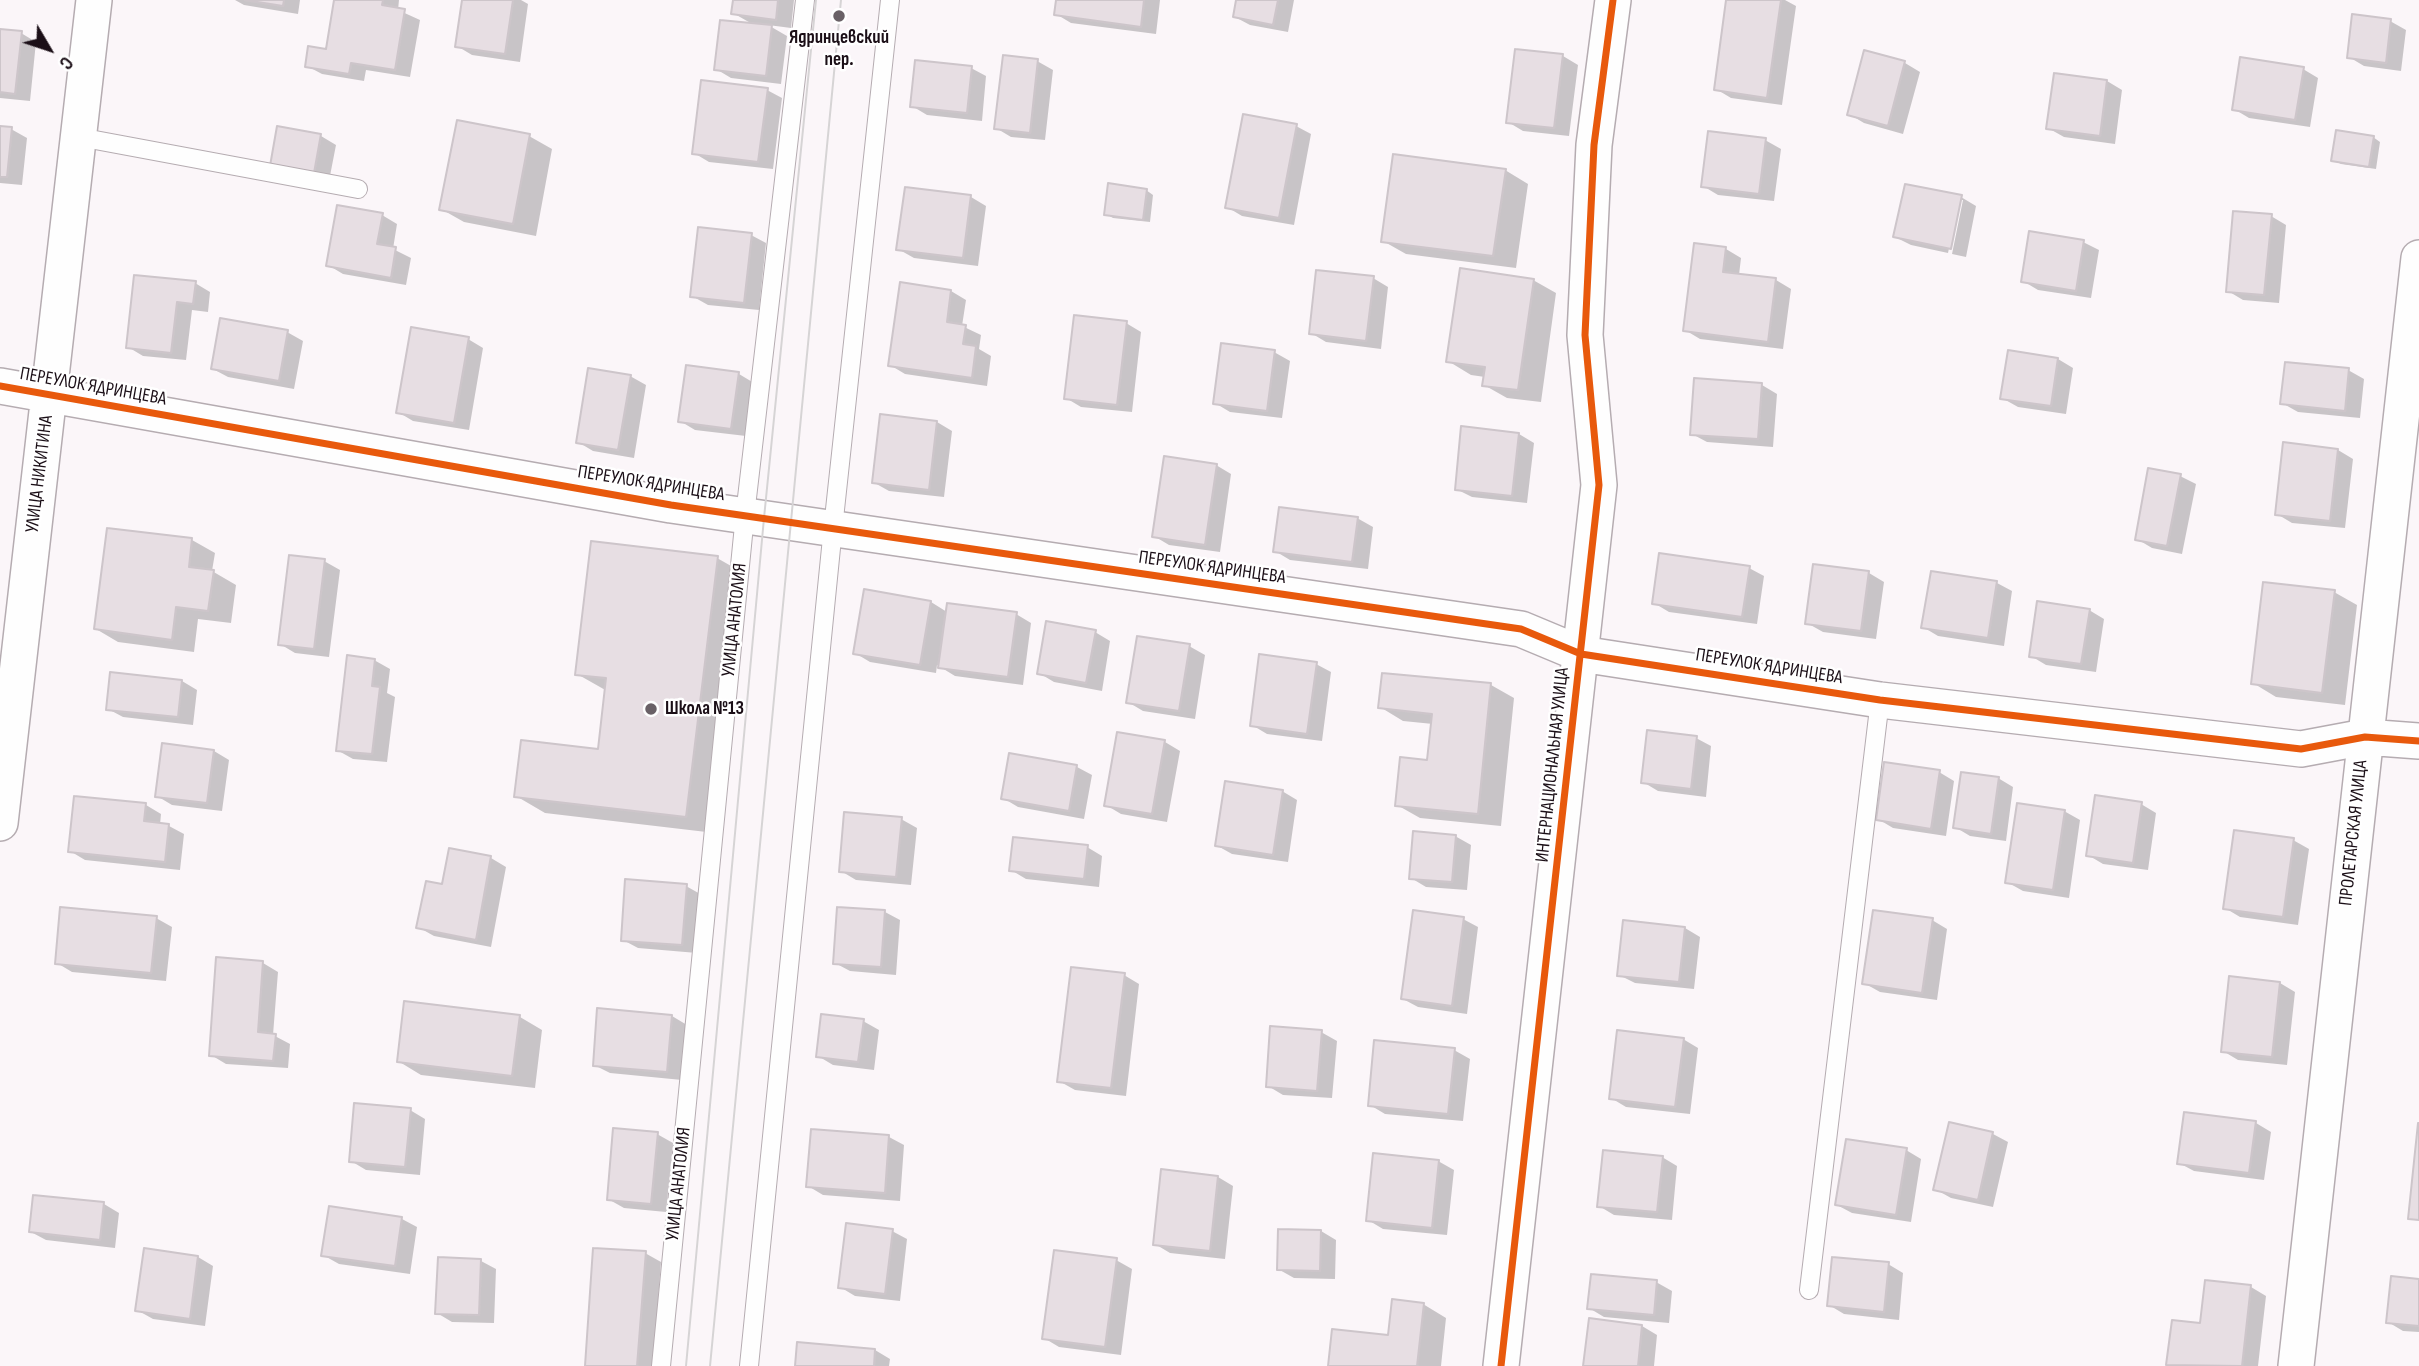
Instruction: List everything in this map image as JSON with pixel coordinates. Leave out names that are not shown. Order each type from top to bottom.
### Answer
[{"type":"street","name":"УЛИЦА НИКИТИНА","points":[[0,823],[94,0]]},
{"type":"street","name":"ИНТЕРНАЦИОНАЛЬНАЯ УЛИЦА","points":[[1501,1366],[1600,485],[1586,321],[1594,145],[1613,0]]},
{"type":"street","name":"ПРОЛЕТАРСКАЯ УЛИЦА","points":[[2297,1366],[2419,258]]},
{"type":"street","name":"ПЕРЕУЛОК ЯДРИНЦЕВА","points":[[0,386],[671,505],[1521,629],[1581,654],[1880,700],[2301,749],[2365,737],[2419,741]]},
{"type":"lane","name":"УЛИЦА АНАТОЛИЯ","points":[[661,1366],[745,515],[805,0]]},
{"type":"lane","points":[[749,1366],[833,528],[890,0]]},
{"type":"lane","points":[[79,137],[358,189]]},
{"type":"lane","points":[[1809,1290],[1880,700]]},
{"type":"building","points":[[245,0],[284,0],[283,6]]},
{"type":"building","points":[[334,0],[383,0],[382,5],[405,9],[395,70],[351,63],[349,74],[305,67],[308,46],[326,49]]},
{"type":"building","points":[[462,0],[513,0],[505,54],[455,47]]},
{"type":"building","points":[[733,0],[778,0],[776,20],[731,14]]},
{"type":"building","points":[[1056,0],[1144,0],[1141,27],[1054,15]]},
{"type":"building","points":[[1236,0],[1278,0],[1273,25],[1233,17]]},
{"type":"building","points":[[1726,0],[1781,0],[1767,98],[1714,90]]},
{"type":"building","points":[[2352,14],[2391,19],[2386,63],[2347,58]]},
{"type":"building","points":[[720,20],[772,25],[766,76],[714,70]]},
{"type":"building","points":[[0,29],[22,31],[15,94],[0,92]]},
{"type":"building","points":[[1515,49],[1563,54],[1554,128],[1506,123]]},
{"type":"building","points":[[1864,50],[1905,61],[1888,126],[1847,115]]},
{"type":"building","points":[[1003,55],[1038,59],[1030,133],[994,129]]},
{"type":"building","points":[[2240,57],[2304,67],[2295,120],[2232,110]]},
{"type":"building","points":[[915,60],[972,66],[967,113],[910,107]]},
{"type":"building","points":[[2054,73],[2107,80],[2100,136],[2046,129]]},
{"type":"building","points":[[701,80],[768,88],[758,162],[692,154]]},
{"type":"building","points":[[1243,114],[1297,124],[1279,218],[1225,208]]},
{"type":"building","points":[[457,120],[530,134],[513,224],[439,210]]},
{"type":"building","points":[[0,126],[12,127],[7,177],[0,177]]},
{"type":"building","points":[[277,126],[321,134],[314,173],[270,166]]},
{"type":"building","points":[[2336,130],[2374,136],[2369,167],[2331,161]]},
{"type":"building","points":[[1708,131],[1766,138],[1759,194],[1701,187]]},
{"type":"building","points":[[1393,154],[1506,169],[1493,256],[1381,242]]},
{"type":"building","points":[[1108,183],[1147,189],[1143,220],[1104,215]]},
{"type":"building","points":[[1905,184],[1962,195],[1951,249],[1893,237]]},
{"type":"building","points":[[905,187],[971,195],[963,258],[896,250]]},
{"type":"building","points":[[337,205],[383,213],[377,244],[396,247],[391,278],[326,266]]},
{"type":"building","points":[[2233,211],[2272,214],[2264,295],[2226,292]]},
{"type":"building","points":[[698,227],[752,233],[744,303],[690,297]]},
{"type":"building","points":[[2029,231],[2084,240],[2076,291],[2021,282]]},
{"type":"building","points":[[1694,243],[1726,247],[1723,272],[1776,278],[1768,342],[1683,331]]},
{"type":"building","points":[[1460,268],[1534,279],[1518,390],[1482,386],[1485,367],[1446,362]]},
{"type":"building","points":[[1316,270],[1374,276],[1366,341],[1309,334]]},
{"type":"building","points":[[134,275],[196,281],[193,304],[177,302],[171,353],[126,348]]},
{"type":"building","points":[[900,282],[951,290],[947,322],[966,325],[963,344],[976,346],[972,378],[888,366]]},
{"type":"building","points":[[1074,315],[1127,321],[1117,405],[1064,399]]},
{"type":"building","points":[[220,318],[288,330],[279,381],[211,369]]},
{"type":"building","points":[[411,327],[469,337],[454,423],[396,413]]},
{"type":"building","points":[[1221,343],[1275,350],[1267,411],[1213,404]]},
{"type":"building","points":[[2008,350],[2058,358],[2051,406],[2000,399]]},
{"type":"building","points":[[2285,362],[2349,368],[2345,411],[2280,404]]},
{"type":"building","points":[[686,365],[739,372],[731,429],[678,422]]},
{"type":"building","points":[[588,368],[631,375],[618,450],[576,443]]},
{"type":"building","points":[[1694,378],[1762,383],[1758,439],[1690,435]]},
{"type":"building","points":[[880,414],[937,421],[929,490],[872,483]]},
{"type":"building","points":[[1461,426],[1519,433],[1512,496],[1455,490]]},
{"type":"building","points":[[2283,442],[2338,449],[2330,521],[2275,515]]},
{"type":"building","points":[[1164,456],[1217,464],[1205,545],[1152,537]]},
{"type":"building","points":[[2148,468],[2181,474],[2167,546],[2135,540]]},
{"type":"building","points":[[1279,507],[1358,517],[1352,562],[1273,552]]},
{"type":"building","points":[[107,528],[192,538],[189,567],[214,570],[208,611],[176,607],[172,640],[94,629]]},
{"type":"building","name":"Школа №13","points":[[591,541],[718,556],[686,817],[514,797],[521,740],[598,749],[606,678],[575,675]]},
{"type":"building","points":[[1659,553],[1750,566],[1742,617],[1652,604]]},
{"type":"building","points":[[289,555],[325,559],[314,649],[278,645]]},
{"type":"building","points":[[1813,564],[1869,571],[1861,631],[1805,624]]},
{"type":"building","points":[[1931,571],[1997,581],[1988,638],[1921,628]]},
{"type":"building","points":[[2263,582],[2335,590],[2322,693],[2251,684]]},
{"type":"building","points":[[864,589],[931,601],[920,665],[853,654]]},
{"type":"building","points":[[2037,601],[2090,609],[2081,664],[2029,657]]},
{"type":"building","points":[[947,603],[1017,612],[1008,677],[938,668]]},
{"type":"building","points":[[1046,621],[1096,630],[1086,683],[1037,674]]},
{"type":"building","points":[[1137,636],[1190,644],[1179,711],[1126,703]]},
{"type":"building","points":[[1259,654],[1317,662],[1307,734],[1250,726]]},
{"type":"building","points":[[347,655],[375,659],[372,686],[380,687],[372,754],[336,751]]},
{"type":"building","points":[[110,672],[182,680],[178,717],[106,710]]},
{"type":"building","points":[[1382,673],[1491,683],[1478,814],[1395,806],[1400,757],[1427,760],[1432,714],[1378,708]]},
{"type":"building","points":[[1647,730],[1697,736],[1691,789],[1641,783]]},
{"type":"building","points":[[1117,732],[1165,740],[1152,814],[1104,806]]},
{"type":"building","points":[[162,743],[214,750],[207,803],[155,797]]},
{"type":"building","points":[[1009,753],[1077,765],[1069,811],[1001,799]]},
{"type":"building","points":[[1884,762],[1940,770],[1931,829],[1876,820]]},
{"type":"building","points":[[1961,772],[1999,777],[1991,834],[1953,828]]},
{"type":"building","points":[[1225,781],[1283,790],[1273,855],[1215,846]]},
{"type":"building","points":[[2095,795],[2142,802],[2133,863],[2086,856]]},
{"type":"building","points":[[74,796],[146,803],[144,821],[169,824],[165,862],[68,852]]},
{"type":"building","points":[[2017,803],[2065,810],[2053,890],[2005,883]]},
{"type":"building","points":[[844,812],[902,817],[896,877],[839,872]]},
{"type":"building","points":[[2234,830],[2294,838],[2283,917],[2223,909]]},
{"type":"building","points":[[1413,831],[1456,835],[1452,882],[1409,879]]},
{"type":"building","points":[[1013,837],[1088,845],[1084,879],[1009,871]]},
{"type":"building","points":[[449,848],[491,856],[476,940],[416,928],[426,881],[442,884]]},
{"type":"building","points":[[625,879],[687,884],[682,945],[621,941]]},
{"type":"building","points":[[60,907],[157,916],[151,973],[55,964]]},
{"type":"building","points":[[837,907],[885,910],[881,967],[833,964]]},
{"type":"building","points":[[1413,910],[1464,917],[1452,1006],[1401,999]]},
{"type":"building","points":[[1873,910],[1933,918],[1922,993],[1862,984]]},
{"type":"building","points":[[1623,920],[1685,927],[1679,982],[1617,976]]},
{"type":"building","points":[[216,957],[263,961],[258,1032],[276,1034],[273,1061],[209,1056]]},
{"type":"building","points":[[1071,967],[1125,973],[1111,1088],[1057,1082]]},
{"type":"building","points":[[2229,976],[2280,982],[2272,1057],[2221,1052]]},
{"type":"building","points":[[404,1001],[520,1015],[512,1076],[397,1062]]},
{"type":"building","points":[[597,1008],[672,1015],[667,1072],[593,1066]]},
{"type":"building","points":[[821,1014],[864,1019],[858,1062],[816,1057]]},
{"type":"building","points":[[1270,1026],[1322,1030],[1317,1091],[1266,1087]]},
{"type":"building","points":[[1617,1030],[1684,1038],[1675,1107],[1609,1099]]},
{"type":"building","points":[[1374,1040],[1455,1048],[1448,1114],[1368,1106]]},
{"type":"building","points":[[354,1103],[411,1108],[405,1167],[349,1162]]},
{"type":"building","points":[[2184,1112],[2256,1121],[2249,1173],[2177,1164]]},
{"type":"building","points":[[1949,1122],[1993,1132],[1978,1200],[1933,1190]]},
{"type":"building","points":[[2419,1123],[2419,1220],[2408,1219]]},
{"type":"building","points":[[613,1128],[658,1132],[651,1204],[607,1200]]},
{"type":"building","points":[[811,1129],[889,1135],[885,1193],[806,1187]]},
{"type":"building","points":[[1846,1139],[1907,1148],[1896,1215],[1835,1205]]},
{"type":"building","points":[[1603,1150],[1663,1156],[1657,1212],[1597,1207]]},
{"type":"building","points":[[1373,1153],[1439,1160],[1432,1228],[1366,1221]]},
{"type":"building","points":[[1161,1169],[1218,1176],[1210,1251],[1153,1245]]},
{"type":"building","points":[[33,1195],[104,1202],[100,1240],[29,1232]]},
{"type":"building","points":[[329,1206],[402,1217],[395,1266],[321,1256]]},
{"type":"building","points":[[846,1223],[893,1229],[885,1294],[838,1288]]},
{"type":"building","points":[[1278,1229],[1321,1230],[1320,1271],[1277,1270]]},
{"type":"building","points":[[144,1248],[198,1256],[190,1319],[135,1311]]},
{"type":"building","points":[[593,1248],[646,1251],[637,1366],[585,1366]]},
{"type":"building","points":[[1054,1250],[1117,1258],[1105,1347],[1042,1339]]},
{"type":"building","points":[[438,1257],[481,1259],[479,1315],[435,1314]]},
{"type":"building","points":[[1832,1257],[1889,1262],[1884,1312],[1827,1306]]},
{"type":"building","points":[[1591,1274],[1657,1280],[1654,1315],[1587,1309]]},
{"type":"building","points":[[2391,1276],[2419,1279],[2419,1326],[2386,1323]]},
{"type":"building","points":[[2205,1280],[2251,1285],[2242,1366],[2166,1365],[2172,1320],[2200,1323]]},
{"type":"building","points":[[1392,1299],[1424,1303],[1417,1366],[1328,1366],[1332,1329],[1388,1335]]},
{"type":"building","points":[[1589,1318],[1642,1325],[1638,1366],[1583,1366]]},
{"type":"building","points":[[797,1342],[875,1349],[874,1366],[795,1366]]},
{"type":"tram line","points":[[686,1366],[764,518],[816,0]]},
{"type":"tram line","points":[[710,1366],[841,0]]},
{"type":"cycle path","points":[[1501,1366],[1599,485],[1585,335],[1594,145],[1613,0]]},
{"type":"cycle path","points":[[0,386],[671,505],[1521,629],[1581,654],[1880,700],[2301,749],[2365,737],[2419,741]]},
{"type":"place","name":"Ядринцевский пер.","points":[[839,16]]},
{"type":"place","name":"Школа №13","points":[[651,709]]}]
